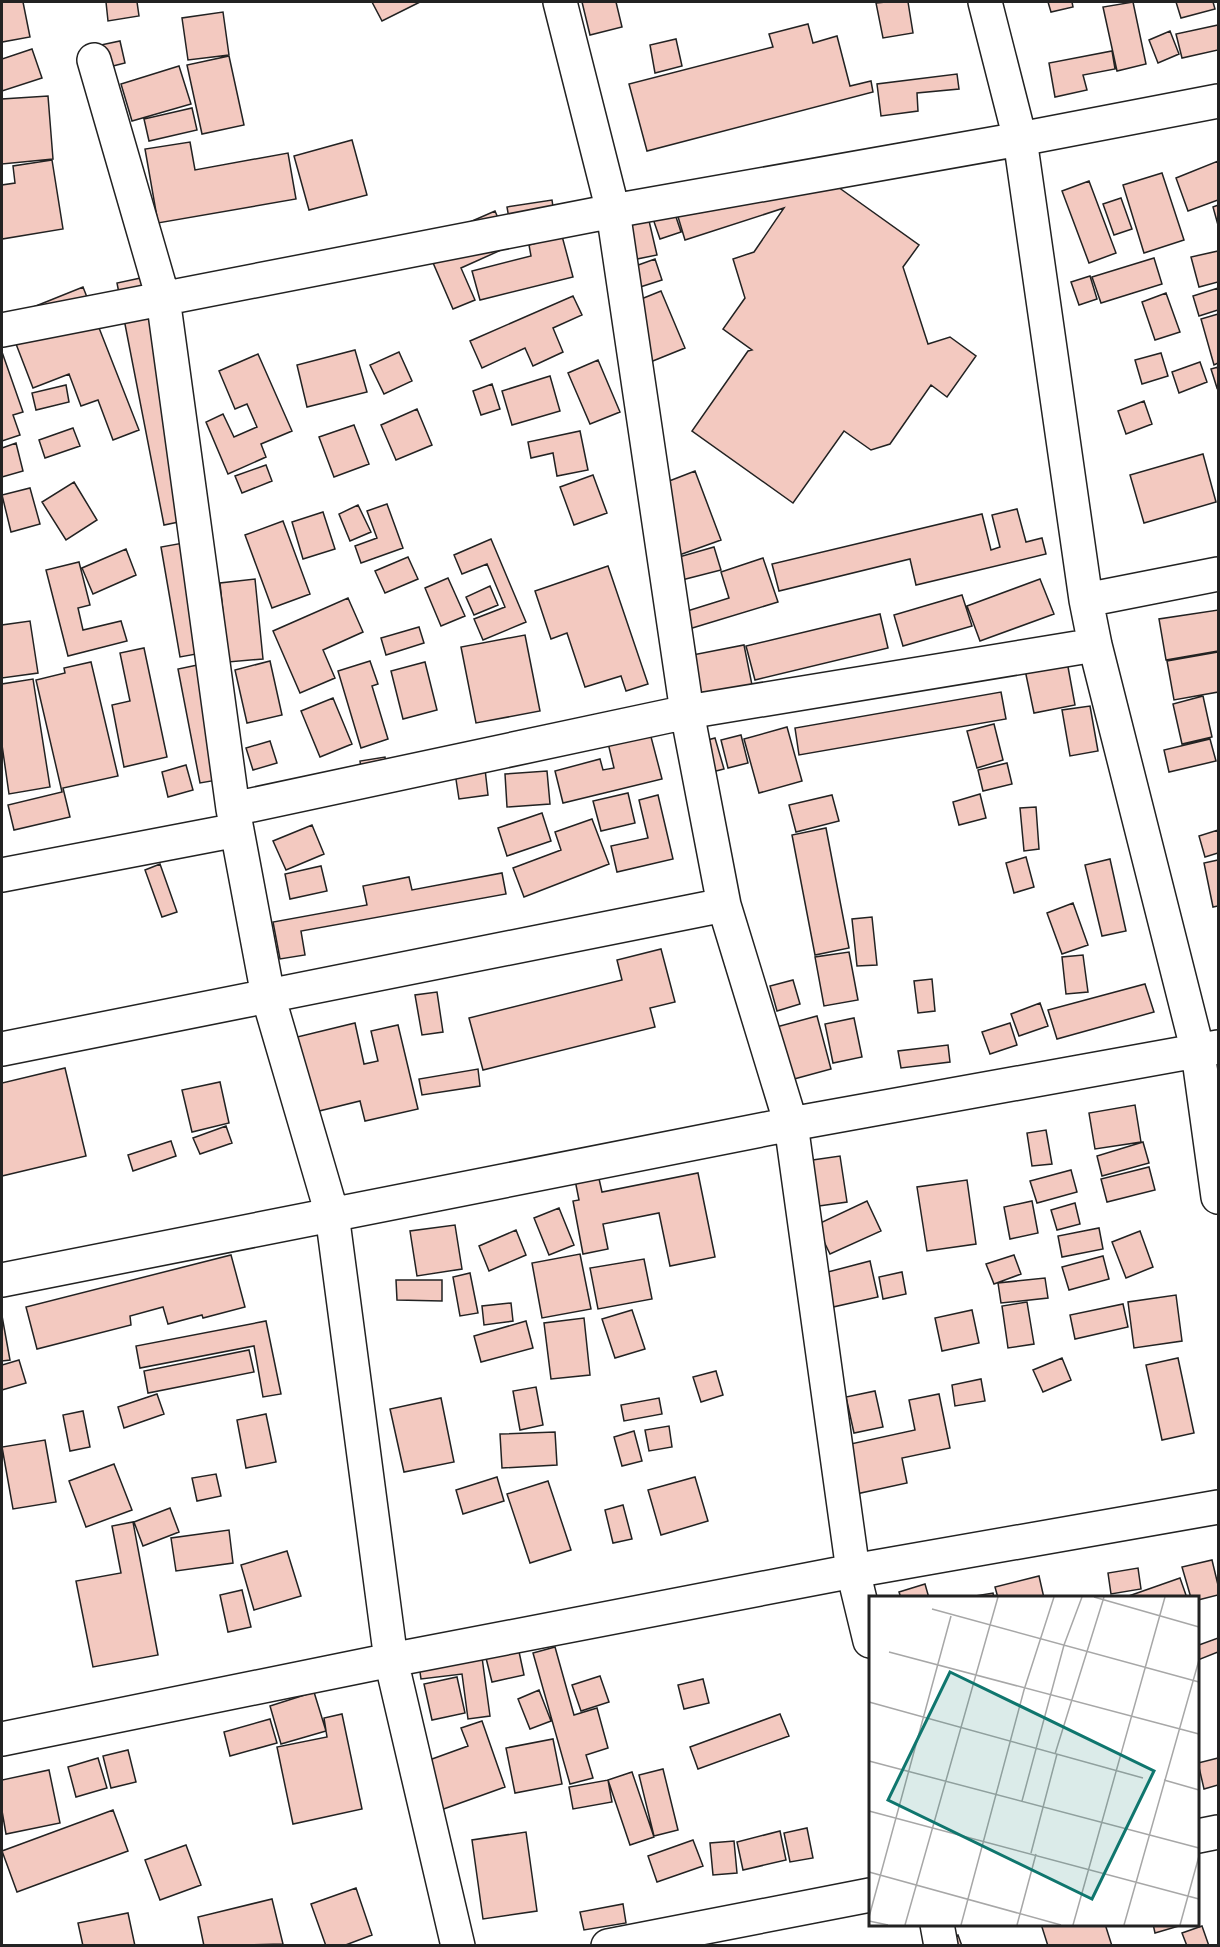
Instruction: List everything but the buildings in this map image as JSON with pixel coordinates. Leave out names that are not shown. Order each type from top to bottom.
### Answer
[{"type":"street","points":[[560,2],[613,211],[687,712],[724,905],[791,1124],[853,1571],[869,1637]]},
{"type":"street","points":[[985,2],[1020,139],[1086,600],[1095,645],[1208,1049],[1218,1197]]},
{"type":"street","points":[[94,60],[163,298],[235,820],[268,996],[332,1214],[391,1660],[458,1946]]},
{"type":"street","points":[[2,330],[613,211],[1020,139],[1218,101]]},
{"type":"street","points":[[1086,600],[1218,574]]},
{"type":"street","points":[[2,875],[687,712],[1095,645]]},
{"type":"street","points":[[2,1049],[724,905]]},
{"type":"street","points":[[2,1280],[791,1124],[1208,1049]]},
{"type":"street","points":[[2,1739],[391,1660],[853,1571],[1218,1507]]},
{"type":"street","points":[[1199,1836],[1218,1832]]},
{"type":"street","points":[[608,1946],[869,1895]]},
{"type":"street","points":[[937,1926],[941,1946]]}]
